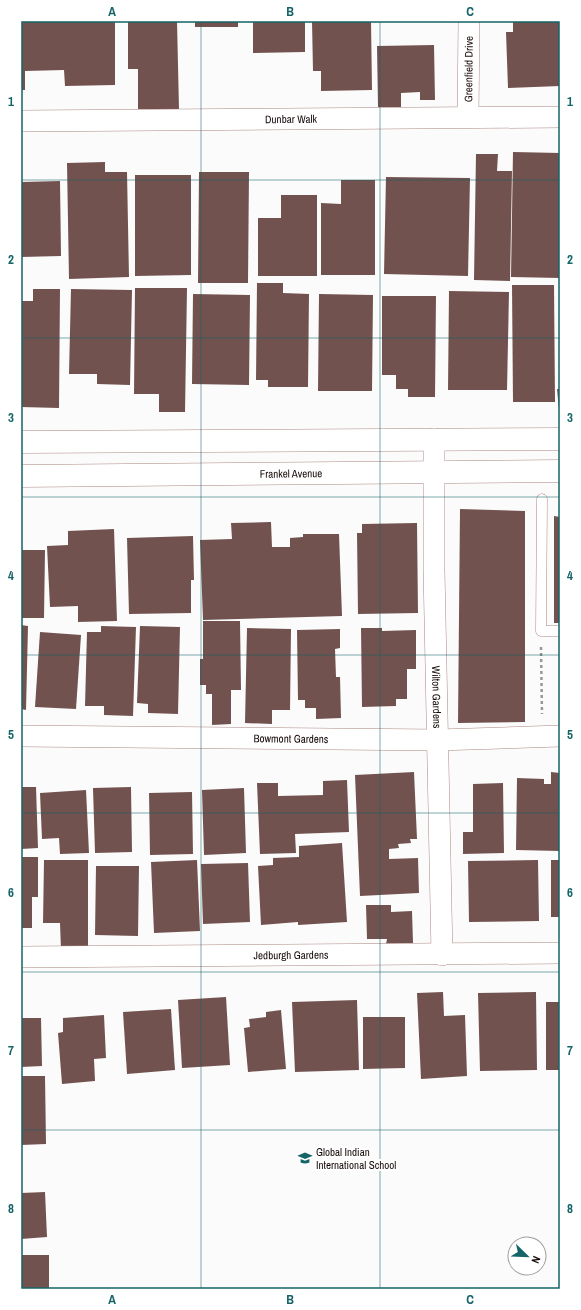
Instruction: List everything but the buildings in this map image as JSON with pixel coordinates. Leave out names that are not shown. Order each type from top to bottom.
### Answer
[{"type":"street","name":"Greenfield Drive","points":[[468,117],[469,21]]},
{"type":"street","name":"Dunbar Walk","points":[[21,121],[560,117]]},
{"type":"street","name":"Wilton Gardens","points":[[434,439],[434,570],[442,955]]},
{"type":"street","points":[[21,442],[560,439]]},
{"type":"street","name":"Frankel Avenue","points":[[21,476],[560,471]]},
{"type":"street","name":"Bowmont Gardens","points":[[21,736],[438,740],[550,737]]},
{"type":"street","name":"Jedburgh Gardens","points":[[21,957],[560,953]]},
{"type":"lane","points":[[542,499],[541,631],[560,631]]},
{"type":"path","points":[[541,631],[542,726],[550,737]]},
{"type":"place","name":"Global Indian International School","points":[[305,1158]]}]
